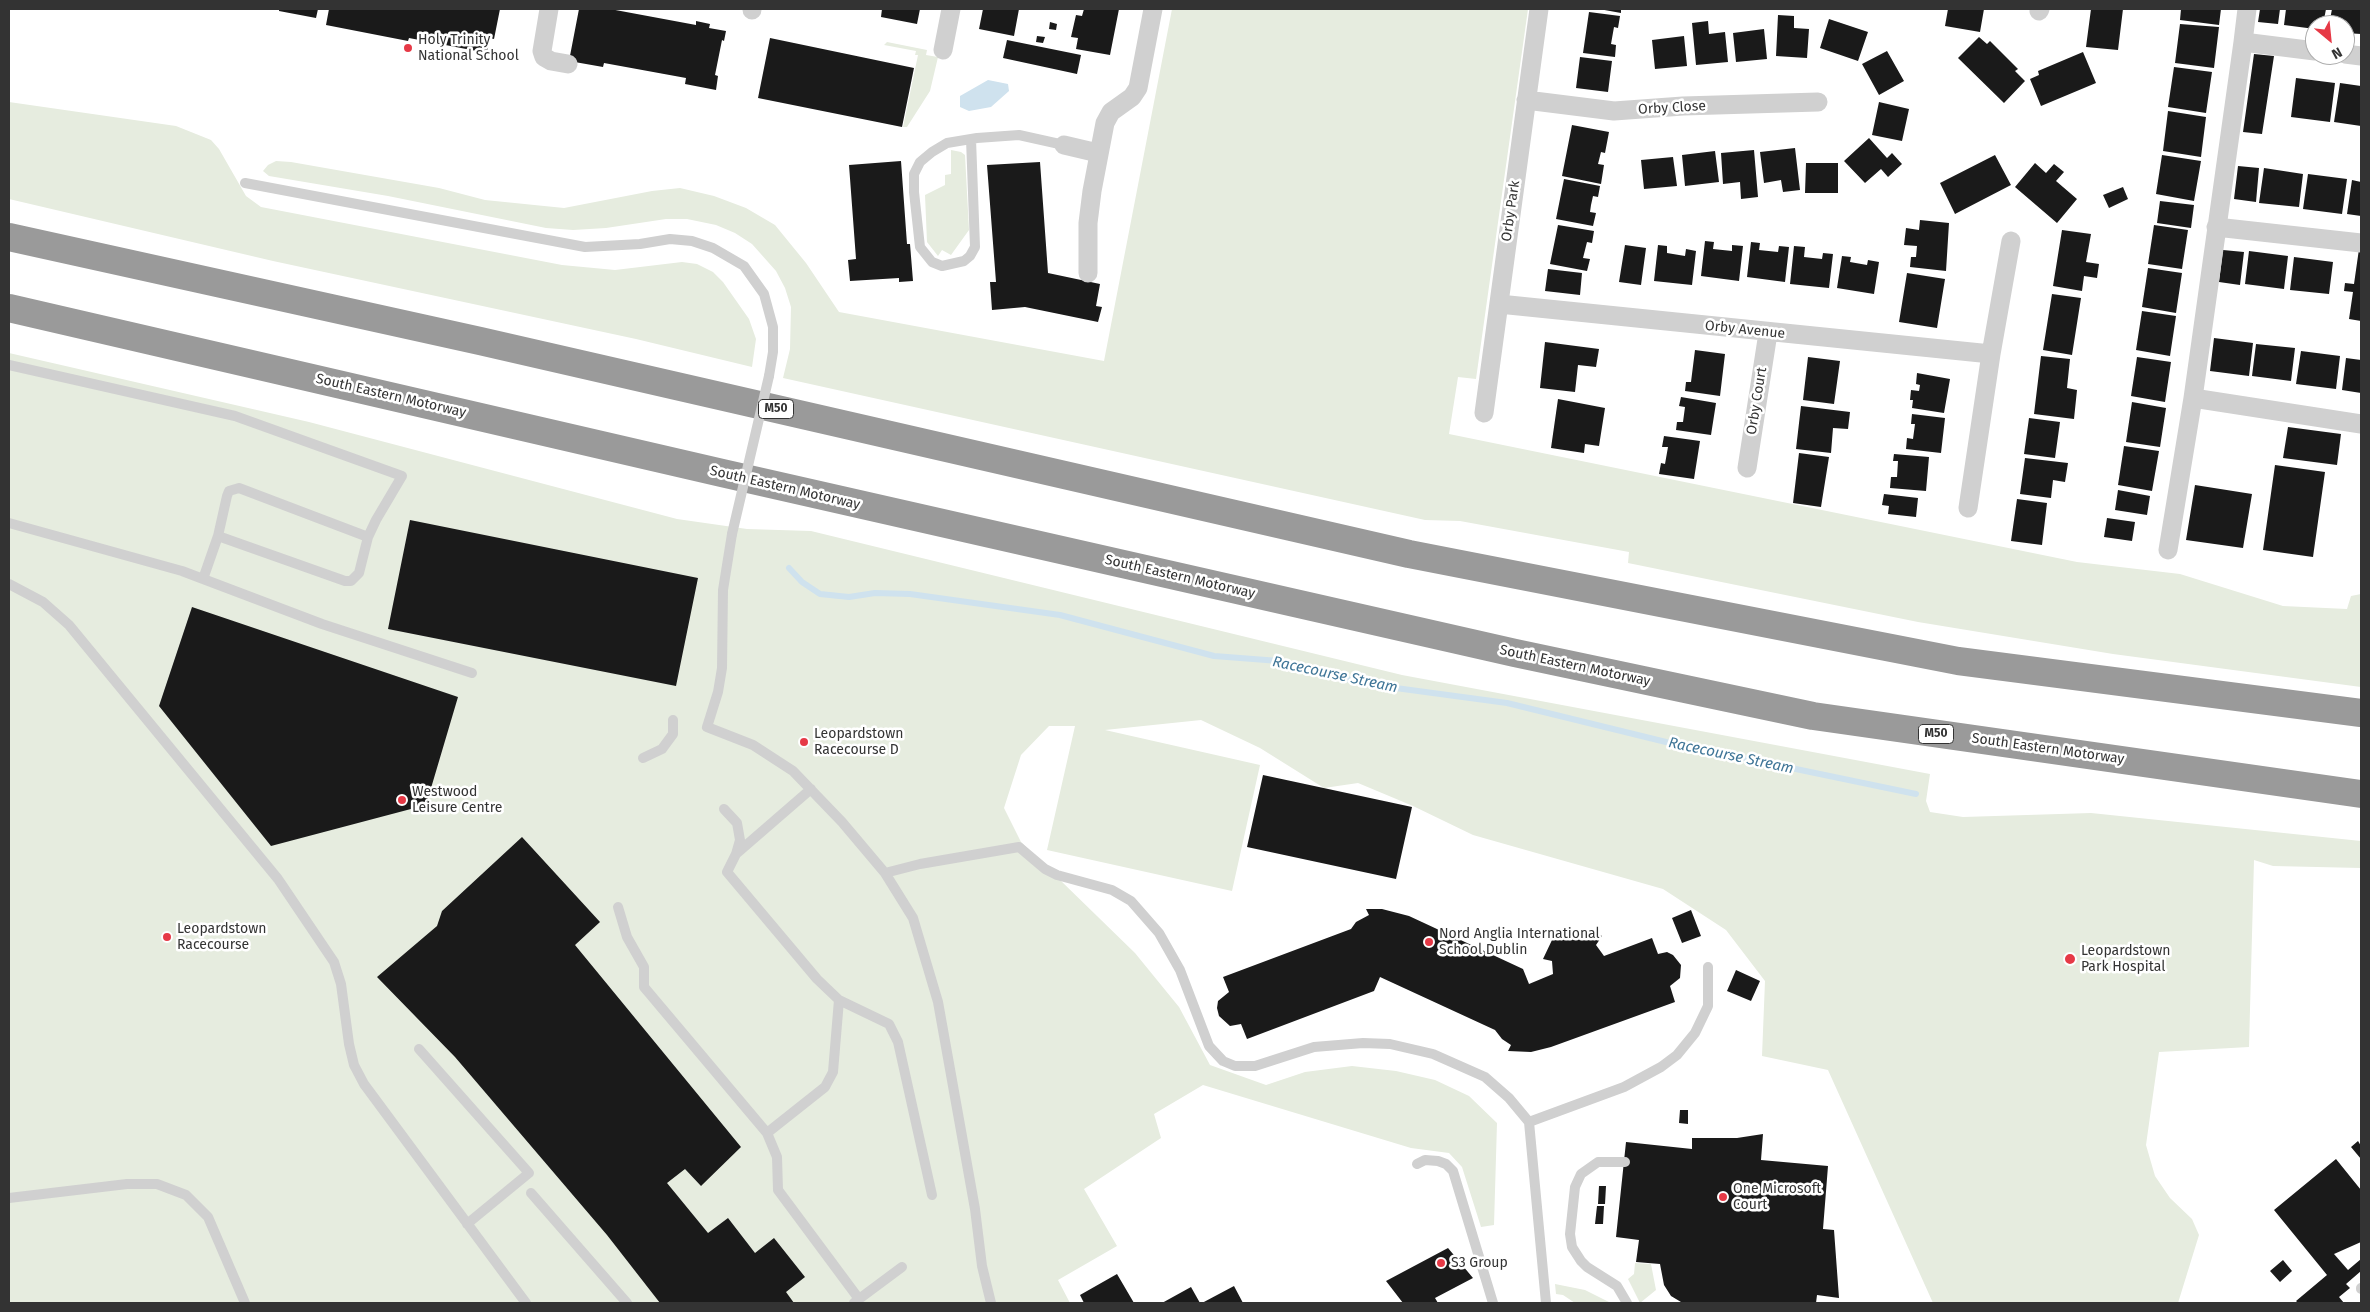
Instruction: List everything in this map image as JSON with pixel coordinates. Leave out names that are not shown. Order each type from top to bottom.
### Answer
[{"type":"highway","name":"M50","points":[[9,237],[490,344],[1409,554],[1958,661],[2361,713]]},
{"type":"highway","name":"South Eastern Motorway","points":[[9,308],[732,476],[1506,651],[1813,716],[2361,794]]},
{"type":"street","points":[[549,9],[542,51],[544,57],[551,61],[568,64]]},
{"type":"street","points":[[943,50],[951,9]]},
{"type":"street","points":[[1088,273],[1088,223],[1098,153],[1105,122],[1112,112],[1132,97],[1138,88],[1153,9]]},
{"type":"street","name":"Orby Park","points":[[1484,413],[1539,9]]},
{"type":"street","points":[[2168,550],[2193,398],[2247,9]]},
{"type":"street","points":[[2243,42],[2305,50]]},
{"type":"street","name":"Orby Close","points":[[1526,100],[1614,111],[1683,106],[1818,102]]},
{"type":"street","points":[[1064,144],[1098,153]]},
{"type":"street","points":[[2216,227],[2361,243]]},
{"type":"street","points":[[1968,508],[1991,354],[2011,241]]},
{"type":"street","name":"Orby Avenue","points":[[1499,304],[1768,333],[1991,354]]},
{"type":"street","name":"Orby Court","points":[[1747,468],[1768,333]]},
{"type":"street","points":[[2193,398],[2361,424]]},
{"type":"lane","points":[[971,139],[975,247],[964,262],[942,266],[932,262],[920,247],[914,192],[914,174],[920,162],[932,152],[947,144],[971,139],[1019,135],[1064,144]]},
{"type":"lane","points":[[245,183],[585,248],[640,244],[670,239],[692,241],[713,248],[744,266],[764,294],[773,327],[774,352],[732,534],[723,590],[722,668],[718,692],[707,728],[737,738],[765,752],[793,771],[842,822],[885,873],[913,918],[938,1002],[975,1209],[982,1266],[991,1303]]},
{"type":"lane","points":[[9,365],[234,416],[402,476],[368,537],[359,573],[351,581],[345,581],[218,536]]},
{"type":"lane","points":[[203,579],[218,536],[227,496],[229,491],[239,488],[368,537]]},
{"type":"lane","points":[[9,523],[177,569],[322,624],[472,673]]},
{"type":"lane","points":[[9,584],[43,602],[69,625],[278,879],[334,962],[341,984],[349,1044],[354,1065],[364,1084],[526,1303]]},
{"type":"lane","points":[[643,758],[662,749],[673,734],[673,720]]},
{"type":"lane","points":[[736,854],[811,789]]},
{"type":"lane","points":[[724,809],[736,823],[740,840],[736,854],[727,872],[817,980],[839,1000],[889,1024],[898,1042],[932,1195]]},
{"type":"lane","points":[[885,873],[920,864],[1019,847],[1045,869],[1057,875],[1112,890],[1131,901],[1159,933],[1180,970],[1205,1038],[1223,1061],[1235,1066],[1254,1066],[1330,1045],[1363,1043],[1402,1046],[1447,1059],[1485,1077],[1509,1098],[1529,1122],[1546,1303]]},
{"type":"lane","points":[[618,907],[627,937],[644,966],[644,987],[767,1133],[777,1157],[778,1190],[857,1301],[902,1266]]},
{"type":"lane","points":[[1529,1122],[1624,1087],[1661,1067],[1677,1054],[1695,1033],[1708,1006],[1708,967]]},
{"type":"lane","points":[[767,1133],[825,1087],[833,1072],[839,1000]]},
{"type":"lane","points":[[420,1049],[529,1174],[468,1224]]},
{"type":"lane","points":[[1417,1164],[1425,1160],[1438,1161],[1446,1164],[1453,1171],[1493,1303]]},
{"type":"lane","points":[[1625,1162],[1598,1162],[1581,1174],[1575,1187],[1570,1234],[1572,1247],[1581,1261],[1587,1267],[1617,1286],[1628,1303]]},
{"type":"lane","points":[[9,1198],[127,1184],[156,1184],[186,1195],[208,1217],[245,1303]]},
{"type":"lane","points":[[530,1193],[627,1303]]},
{"type":"shaded area","points":[[1172,9],[1528,9],[1476,379],[1458,377],[1449,434],[2077,562],[2180,574],[2283,606],[2347,609],[2351,596],[2361,594],[2361,687],[2113,654],[1918,622],[1628,563],[1629,552],[1460,521],[1425,520],[783,378],[790,349],[791,307],[785,288],[776,271],[752,244],[735,233],[716,225],[687,219],[666,219],[606,228],[573,230],[546,228],[388,196],[269,176],[263,171],[268,165],[276,161],[291,162],[439,188],[485,200],[564,208],[652,191],[680,188],[714,196],[746,208],[775,225],[806,263],[839,312],[1104,361]]},
{"type":"shaded area","points":[[887,42],[927,50],[926,55],[938,57],[930,91],[907,127],[903,127],[918,55],[915,55],[916,51],[884,45]]},
{"type":"shaded area","points":[[9,102],[176,126],[211,140],[219,149],[246,196],[261,207],[562,265],[615,270],[682,262],[697,264],[713,272],[723,282],[749,319],[756,339],[752,367],[636,339],[273,261],[9,199]]},
{"type":"shaded area","points":[[951,150],[965,155],[969,230],[951,255],[942,250],[938,256],[927,242],[925,195],[945,185],[945,175],[951,174]]},
{"type":"shaded area","points":[[9,353],[309,422],[677,519],[747,529],[811,531],[1402,675],[1930,774],[1926,801],[1930,812],[1963,817],[2091,813],[2361,841],[2361,868],[2273,866],[2254,860],[2249,1047],[2159,1052],[2146,1145],[2155,1176],[2170,1198],[2192,1219],[2199,1235],[2178,1303],[1933,1303],[1828,1070],[1762,1056],[1765,981],[1726,930],[1663,889],[1473,835],[1413,806],[1358,783],[1324,788],[1260,748],[1201,720],[1105,730],[1260,765],[1232,891],[1047,850],[1075,726],[1049,726],[1021,755],[1004,808],[1021,842],[1135,953],[1179,1007],[1210,1065],[1266,1085],[1305,1072],[1352,1066],[1396,1071],[1435,1080],[1469,1096],[1497,1123],[1494,1225],[1481,1227],[1462,1167],[1449,1153],[1411,1148],[1203,1085],[1154,1114],[1161,1138],[1084,1189],[1117,1246],[1058,1280],[1070,1303],[9,1303]]},
{"type":"shaded area","points":[[1635,1263],[1651,1264],[1656,1290],[1640,1303],[1628,1279],[1634,1274]]},
{"type":"shaded area","points":[[1555,1284],[1585,1290],[1609,1302],[1575,1303],[1563,1295],[1556,1294]]},
{"type":"water","points":[[988,80],[1008,84],[1009,91],[991,107],[969,111],[960,107],[960,96]]},
{"type":"building","points":[[279,9],[318,9],[316,18],[279,11]]},
{"type":"building","points":[[329,9],[500,9],[494,39],[490,38],[487,53],[409,38],[408,41],[326,25]]},
{"type":"building","points":[[579,9],[610,9],[696,25],[696,21],[710,24],[709,28],[726,31],[724,41],[722,40],[715,75],[718,76],[716,90],[685,84],[686,78],[604,63],[603,67],[569,61]]},
{"type":"building","points":[[882,9],[920,9],[917,24],[881,17]]},
{"type":"building","points":[[983,9],[1019,9],[1014,36],[979,29]]},
{"type":"building","points":[[1084,9],[1119,9],[1110,55],[1076,49],[1078,38],[1071,37],[1076,15],[1082,16]]},
{"type":"building","points":[[1599,9],[1621,9],[1621,13]]},
{"type":"building","points":[[1948,9],[1984,9],[1980,32],[1945,26]]},
{"type":"building","points":[[2091,9],[2123,9],[2118,50],[2086,47]]},
{"type":"building","points":[[2181,9],[2221,9],[2219,25],[2180,20]]},
{"type":"building","points":[[2260,9],[2280,9],[2278,24],[2258,22]]},
{"type":"building","points":[[2286,9],[2326,9],[2325,15],[2305,15],[2305,28],[2284,25]]},
{"type":"building","points":[[2332,9],[2361,9],[2361,34],[2355,34],[2355,15],[2331,15]]},
{"type":"building","points":[[1589,12],[1620,16],[1618,28],[1614,27],[1611,44],[1616,45],[1615,57],[1583,53]]},
{"type":"building","points":[[1778,15],[1794,16],[1794,28],[1809,29],[1807,58],[1776,56]]},
{"type":"building","points":[[1829,19],[1868,32],[1858,61],[1820,48]]},
{"type":"building","points":[[1708,21],[1709,34],[1725,32],[1728,62],[1696,65],[1692,23]]},
{"type":"building","points":[[1050,22],[1057,24],[1056,30],[1049,29]]},
{"type":"building","points":[[2180,24],[2219,27],[2214,68],[2175,63]]},
{"type":"building","points":[[1764,29],[1767,59],[1736,62],[1733,33]]},
{"type":"building","points":[[1037,36],[1045,37],[1043,43],[1036,42]]},
{"type":"building","points":[[1684,36],[1687,66],[1655,69],[1652,40]]},
{"type":"building","points":[[1979,37],[1987,44],[1990,41],[2018,69],[2015,71],[2025,81],[2004,103],[1958,58]]},
{"type":"building","points":[[770,38],[914,68],[902,127],[758,98]]},
{"type":"building","points":[[1007,40],[1081,55],[1077,74],[1003,58]]},
{"type":"building","points":[[1887,51],[1904,81],[1879,95],[1862,64]]},
{"type":"building","points":[[2083,52],[2096,83],[2041,106],[2030,79],[2039,75],[2038,71]]},
{"type":"building","points":[[2254,54],[2274,56],[2262,134],[2243,132]]},
{"type":"building","points":[[1580,57],[1612,61],[1608,92],[1576,88]]},
{"type":"building","points":[[2174,67],[2212,72],[2206,113],[2168,107]]},
{"type":"building","points":[[2296,78],[2335,83],[2330,122],[2291,117]]},
{"type":"building","points":[[2340,83],[2361,86],[2361,126],[2334,122]]},
{"type":"building","points":[[1879,102],[1909,109],[1902,141],[1872,135]]},
{"type":"building","points":[[2168,111],[2206,117],[2201,157],[2163,151]]},
{"type":"building","points":[[1572,125],[1609,132],[1605,153],[1601,152],[1598,164],[1604,165],[1601,184],[1562,176]]},
{"type":"building","points":[[1869,138],[1887,158],[1892,153],[1902,164],[1888,177],[1881,169],[1865,183],[1844,161]]},
{"type":"building","points":[[1795,148],[1800,190],[1783,192],[1781,180],[1764,183],[1760,152]]},
{"type":"building","points":[[1754,150],[1758,197],[1741,199],[1740,182],[1723,184],[1721,153]]},
{"type":"building","points":[[1715,151],[1719,182],[1685,186],[1682,155]]},
{"type":"building","points":[[1995,155],[2011,185],[1955,214],[1940,183]]},
{"type":"building","points":[[2162,155],[2201,161],[2194,201],[2156,194]]},
{"type":"building","points":[[1673,157],[1677,186],[1644,189],[1641,160]]},
{"type":"building","points":[[901,161],[907,244],[910,244],[913,281],[899,282],[899,278],[850,281],[848,260],[856,259],[849,165]]},
{"type":"building","points":[[1040,162],[1048,273],[1100,284],[1096,306],[1102,307],[1098,322],[1025,307],[992,310],[990,282],[996,282],[987,165]]},
{"type":"building","points":[[1806,163],[1838,163],[1838,193],[1805,193]]},
{"type":"building","points":[[2035,163],[2046,173],[2054,164],[2064,172],[2056,181],[2077,199],[2057,223],[2015,187]]},
{"type":"building","points":[[2238,166],[2259,168],[2256,202],[2234,199]]},
{"type":"building","points":[[2264,168],[2303,174],[2299,207],[2259,203]]},
{"type":"building","points":[[2308,174],[2347,179],[2342,214],[2303,209]]},
{"type":"building","points":[[1564,179],[1600,186],[1598,197],[1593,196],[1591,205],[1590,212],[1596,213],[1593,226],[1556,219]]},
{"type":"building","points":[[2352,180],[2361,182],[2361,216],[2347,214]]},
{"type":"building","points":[[2123,187],[2128,199],[2109,208],[2103,195]]},
{"type":"building","points":[[2160,201],[2194,205],[2191,228],[2157,223]]},
{"type":"building","points":[[1920,220],[1949,223],[1946,271],[1910,267],[1911,257],[1916,257],[1917,246],[1904,245],[1906,228],[1919,230]]},
{"type":"building","points":[[1558,225],[1594,231],[1592,243],[1587,242],[1583,258],[1590,259],[1587,271],[1550,264]]},
{"type":"building","points":[[2154,225],[2188,230],[2182,269],[2148,264]]},
{"type":"building","points":[[2062,230],[2091,234],[2086,262],[2099,264],[2097,278],[2084,276],[2082,291],[2053,286]]},
{"type":"building","points":[[1705,241],[1714,242],[1713,249],[1732,251],[1732,245],[1743,246],[1739,281],[1701,276]]},
{"type":"building","points":[[1751,242],[1760,243],[1759,250],[1778,252],[1779,246],[1789,247],[1785,282],[1747,277]]},
{"type":"building","points":[[1625,245],[1646,248],[1641,285],[1619,282]]},
{"type":"building","points":[[1658,245],[1667,246],[1667,253],[1685,256],[1686,249],[1696,251],[1692,285],[1654,281]]},
{"type":"building","points":[[1794,246],[1805,247],[1804,257],[1822,259],[1823,253],[1833,254],[1829,288],[1790,284]]},
{"type":"building","points":[[2359,249],[2361,250],[2361,321],[2349,319],[2353,292],[2344,291],[2345,283],[2354,284]]},
{"type":"building","points":[[2223,250],[2244,252],[2240,285],[2219,282]]},
{"type":"building","points":[[2249,251],[2288,256],[2284,289],[2245,284]]},
{"type":"building","points":[[1842,256],[1851,257],[1850,262],[1867,265],[1868,260],[1879,262],[1874,294],[1837,288]]},
{"type":"building","points":[[2294,257],[2333,262],[2329,294],[2290,290]]},
{"type":"building","points":[[2148,268],[2182,273],[2176,313],[2142,307]]},
{"type":"building","points":[[1548,269],[1582,273],[1580,295],[1545,291]]},
{"type":"building","points":[[1907,273],[1945,279],[1937,328],[1899,322]]},
{"type":"building","points":[[2052,294],[2081,298],[2072,355],[2043,350]]},
{"type":"building","points":[[2142,311],[2176,316],[2170,356],[2136,350]]},
{"type":"building","points":[[2214,338],[2253,343],[2249,376],[2210,371]]},
{"type":"building","points":[[1545,342],[1599,349],[1596,367],[1578,365],[1575,392],[1540,388]]},
{"type":"building","points":[[2256,344],[2295,348],[2291,381],[2252,376]]},
{"type":"building","points":[[1695,350],[1725,354],[1720,396],[1685,391],[1686,382],[1691,382]]},
{"type":"building","points":[[2301,351],[2340,356],[2336,389],[2296,384]]},
{"type":"building","points":[[2041,356],[2070,359],[2067,388],[2077,390],[2074,419],[2034,414]]},
{"type":"building","points":[[1808,357],[1840,361],[1834,404],[1803,400]]},
{"type":"building","points":[[2137,357],[2171,362],[2165,402],[2131,396]]},
{"type":"building","points":[[2346,358],[2361,360],[2361,393],[2342,390]]},
{"type":"building","points":[[1917,373],[1950,379],[1944,413],[1912,408],[1913,400],[1910,400],[1911,390],[1919,391],[1920,385],[1916,384]]},
{"type":"building","points":[[1681,397],[1716,403],[1711,435],[1676,430],[1677,422],[1683,422],[1685,407],[1679,406]]},
{"type":"building","points":[[1558,399],[1605,408],[1599,446],[1585,444],[1584,453],[1551,448]]},
{"type":"building","points":[[2132,402],[2166,408],[2160,447],[2126,442]]},
{"type":"building","points":[[1801,406],[1850,412],[1848,429],[1833,428],[1831,453],[1796,449]]},
{"type":"building","points":[[1912,414],[1945,418],[1941,453],[1906,449],[1907,438],[1913,439],[1915,424],[1911,424]]},
{"type":"building","points":[[2029,418],[2060,422],[2055,458],[2024,454]]},
{"type":"building","points":[[2288,427],[2341,434],[2337,465],[2283,458]]},
{"type":"building","points":[[1664,436],[1700,441],[1694,479],[1659,474],[1661,463],[1665,464],[1668,447],[1662,447]]},
{"type":"building","points":[[2124,446],[2159,451],[2152,491],[2118,485]]},
{"type":"building","points":[[1799,453],[1829,457],[1821,507],[1793,503]]},
{"type":"building","points":[[1894,454],[1929,457],[1926,491],[1890,488],[1891,477],[1897,477],[1898,461],[1893,461]]},
{"type":"building","points":[[2025,458],[2068,463],[2065,482],[2053,480],[2051,498],[2020,494]]},
{"type":"building","points":[[2275,465],[2325,472],[2313,557],[2263,550]]},
{"type":"building","points":[[2195,485],[2252,494],[2243,548],[2186,540]]},
{"type":"building","points":[[2118,490],[2150,496],[2147,515],[2115,510]]},
{"type":"building","points":[[1884,494],[1918,498],[1916,517],[1888,514],[1889,506],[1882,505]]},
{"type":"building","points":[[2017,499],[2047,503],[2042,545],[2011,541]]},
{"type":"building","points":[[2107,518],[2135,522],[2132,541],[2104,537]]},
{"type":"building","points":[[410,520],[698,578],[676,686],[388,629]]},
{"type":"building","points":[[192,607],[458,697],[426,805],[271,846],[159,706]]},
{"type":"building","points":[[1263,775],[1412,807],[1396,879],[1247,847]]},
{"type":"building","points":[[522,837],[600,922],[575,945],[741,1147],[701,1186],[685,1169],[667,1183],[708,1233],[728,1218],[755,1253],[774,1238],[805,1277],[786,1292],[794,1303],[660,1303],[607,1235],[455,1057],[377,977],[437,926],[442,911]]},
{"type":"building","name":"Nord Anglia International School Dublin","points":[[1366,909],[1382,909],[1409,916],[1523,969],[1529,984],[1553,974],[1552,961],[1543,959],[1552,940],[1568,930],[1589,929],[1602,936],[1596,945],[1604,956],[1652,938],[1658,954],[1667,952],[1673,955],[1681,965],[1680,978],[1670,986],[1675,1002],[1551,1047],[1531,1052],[1508,1051],[1511,1045],[1502,1039],[1495,1030],[1380,977],[1374,991],[1247,1039],[1241,1024],[1230,1026],[1219,1016],[1218,1001],[1229,992],[1223,977],[1351,929],[1356,922],[1369,915]]},
{"type":"building","points":[[1691,910],[1701,936],[1682,943],[1672,918]]},
{"type":"building","points":[[1736,970],[1760,981],[1751,1001],[1727,991]]},
{"type":"building","points":[[1680,1110],[1688,1110],[1688,1124],[1679,1123]]},
{"type":"building","name":"One Microsoft Court","points":[[1763,1134],[1761,1160],[1828,1166],[1823,1229],[1834,1230],[1839,1298],[1817,1295],[1816,1303],[1681,1302],[1671,1296],[1664,1285],[1660,1264],[1636,1262],[1639,1240],[1616,1237],[1626,1142],[1692,1149],[1692,1138],[1737,1138]]},
{"type":"building","points":[[2358,1141],[2361,1146],[2361,1159],[2351,1147]]},
{"type":"building","points":[[2336,1159],[2361,1190],[2361,1242],[2334,1254],[2348,1270],[2361,1259],[2361,1271],[2346,1284],[2350,1288],[2339,1297],[2344,1303],[2298,1303],[2296,1301],[2327,1275],[2274,1210]]},
{"type":"building","points":[[1599,1186],[1606,1186],[1605,1204],[1598,1204]]},
{"type":"building","points":[[1597,1206],[1604,1206],[1603,1224],[1595,1224]]},
{"type":"building","name":"S3 Group","points":[[1448,1248],[1473,1278],[1435,1298],[1438,1303],[1403,1303],[1386,1281]]},
{"type":"building","points":[[2283,1260],[2292,1271],[2280,1282],[2270,1271]]},
{"type":"building","points":[[1117,1274],[1134,1303],[1084,1303],[1080,1295]]},
{"type":"building","points":[[1234,1286],[1243,1303],[1202,1303]]},
{"type":"building","points":[[1191,1287],[1200,1303],[1162,1303]]},
{"type":"waterway","name":"Racecourse Stream","points":[[789,568],[802,582],[820,594],[849,597],[875,593],[910,594],[1060,615],[1214,656],[1279,661],[1366,684],[1507,703],[1666,742],[1916,794]]},
{"type":"place","name":"Holy Trinity National School","points":[[408,48]]},
{"type":"place","name":"Leopardstown Racecourse D","points":[[804,742]]},
{"type":"place","name":"Westwood Leisure Centre","points":[[402,800]]},
{"type":"place","name":"Leopardstown Racecourse","points":[[167,937]]},
{"type":"place","name":"Nord Anglia International School Dublin","points":[[1429,942]]},
{"type":"place","name":"Leopardstown Park Hospital","points":[[2070,959]]},
{"type":"place","name":"One Microsoft Court","points":[[1723,1197]]},
{"type":"place","name":"S3 Group","points":[[1441,1263]]}]
